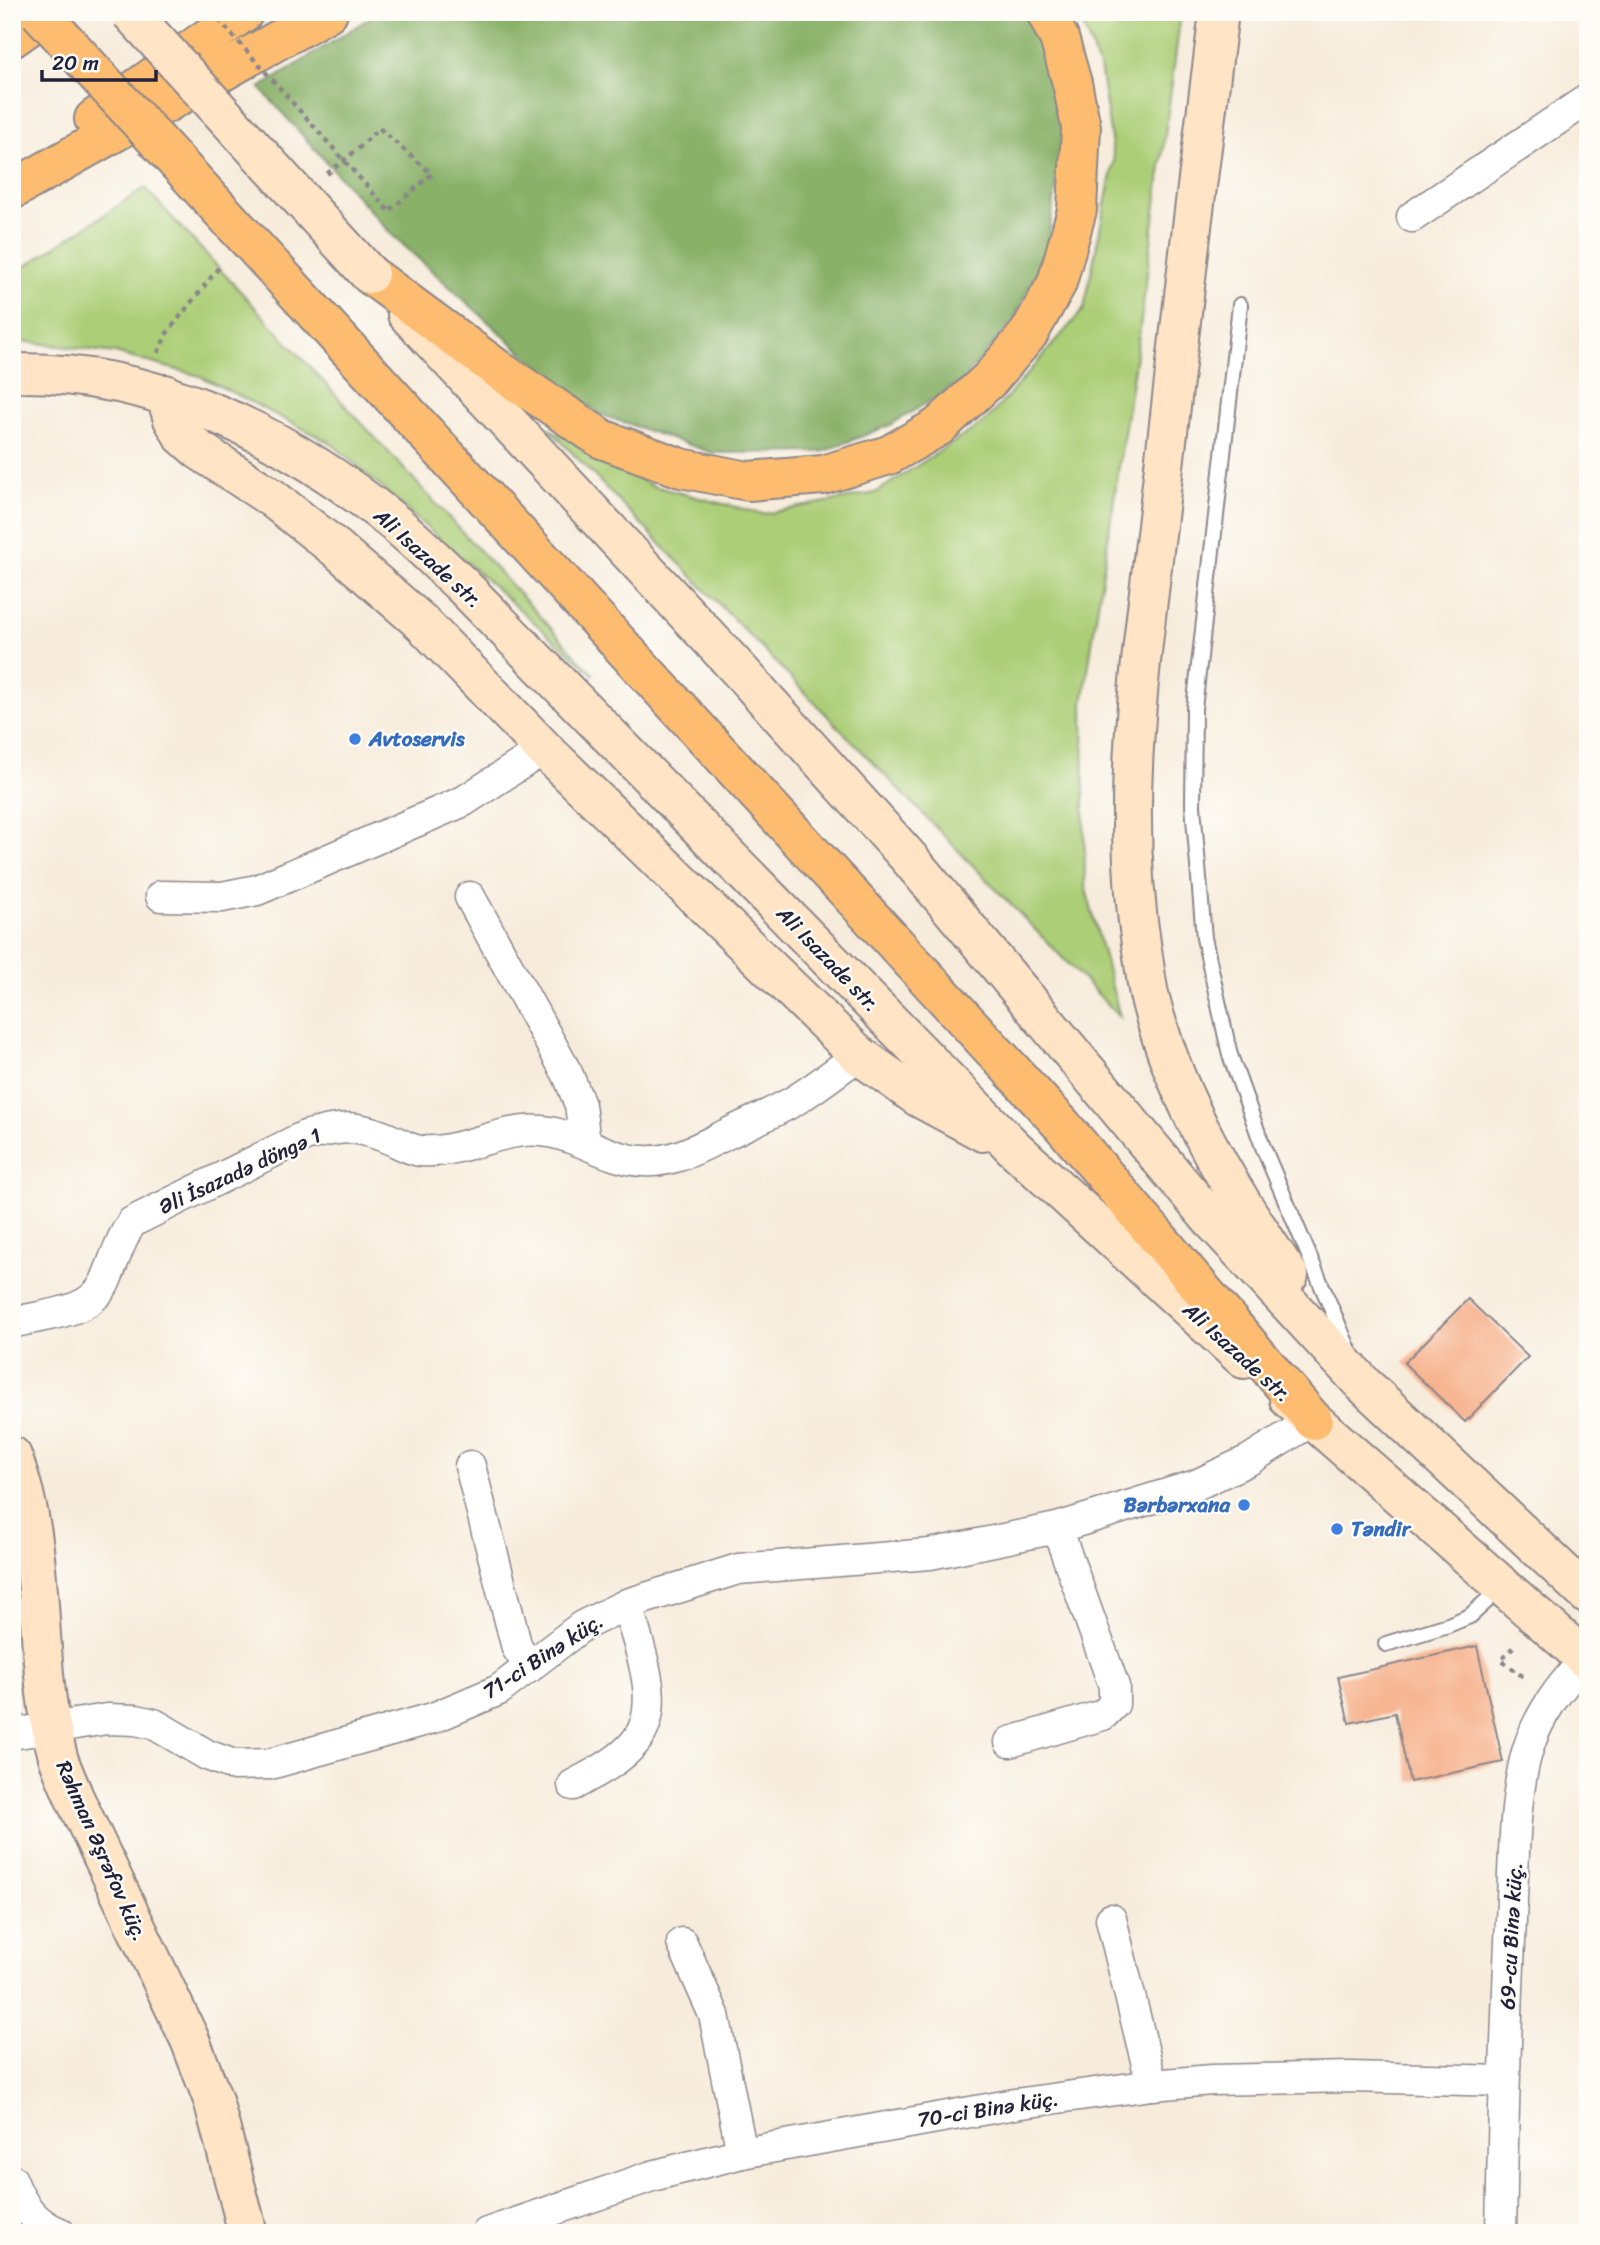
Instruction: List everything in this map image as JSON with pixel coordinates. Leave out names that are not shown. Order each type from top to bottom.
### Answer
[{"type":"highway","points":[[39,12],[1062,1125],[1313,1420]]},
{"type":"highway","points":[[12,38],[49,12]]},
{"type":"highway","points":[[12,177],[244,12]]},
{"type":"highway","points":[[12,190],[328,12]]},
{"type":"highway","points":[[369,274],[500,371],[602,439],[681,468],[748,481],[823,475],[889,455],[939,428],[991,378],[1029,333],[1057,283],[1077,210],[1081,127],[1059,38],[1046,12]]},
{"type":"main road","points":[[130,12],[369,274],[740,671],[909,858],[1208,1216],[1363,1384],[1588,1595]]},
{"type":"main road","points":[[1219,12],[1182,304],[1135,731],[1130,820],[1134,901],[1150,1001],[1174,1074],[1207,1146],[1266,1242],[1363,1384]]},
{"type":"main road","name":"Ali Isazade str.","points":[[12,373],[97,378],[165,394],[221,415],[276,442],[391,520],[462,585],[1014,1148],[1313,1420],[1587,1659]]},
{"type":"main road","points":[[165,394],[173,419],[183,436],[199,450],[272,498],[337,549],[422,623],[544,749],[859,1055],[918,1097],[1014,1148]]},
{"type":"main road","name":"Rəhman Əşrəfov küç.","points":[[12,1455],[19,1499],[36,1560],[46,1692],[58,1758],[190,2040],[213,2100],[248,2233]]},
{"type":"street","points":[[1412,217],[1588,99]]},
{"type":"street","points":[[161,896],[222,897],[257,890],[464,801],[544,749]]},
{"type":"street","points":[[470,897],[568,1074],[580,1105],[585,1142]]},
{"type":"street","name":"Əli İsazadə döngə 1","points":[[12,1323],[74,1309],[89,1301],[103,1286],[124,1234],[132,1222],[305,1136],[329,1129],[355,1127],[372,1131],[417,1151],[435,1152],[523,1131],[542,1131],[585,1142],[602,1152],[626,1158],[644,1161],[672,1158],[691,1152],[794,1101],[859,1055]]},
{"type":"street","name":"71-ci Binə küç.","points":[[12,1734],[107,1719],[136,1720],[154,1724],[208,1755],[233,1765],[270,1764],[433,1718],[499,1690],[582,1626],[626,1604],[738,1569],[930,1554],[1057,1528],[1196,1485],[1249,1460],[1313,1420]]},
{"type":"street","points":[[470,1466],[517,1648],[530,1667]]},
{"type":"street","points":[[1010,1742],[1103,1715],[1114,1704],[1114,1686],[1057,1528]]},
{"type":"street","points":[[573,1785],[615,1760],[637,1740],[647,1716],[650,1689],[626,1604]]},
{"type":"street","name":"69-cu Binə küç.","points":[[1501,2233],[1504,2081],[1514,1856],[1521,1775],[1541,1718],[1563,1683],[1587,1659]]},
{"type":"street","points":[[1111,1919],[1152,2085]]},
{"type":"street","points":[[682,1943],[714,2015],[742,2153]]},
{"type":"street","name":"70-ci Binə küç.","points":[[487,2233],[652,2176],[742,2153],[1015,2104],[1152,2085],[1212,2080],[1350,2077],[1504,2081]]},
{"type":"street","points":[[12,2179],[29,2214],[60,2233]]},
{"type":"lane","points":[[1240,305],[1194,709],[1193,806],[1204,938],[1230,1055],[1264,1146],[1363,1384]]},
{"type":"lane","points":[[1387,1644],[1470,1616],[1503,1587]]},
{"type":"path","points":[[212,12],[389,211],[432,174],[379,128]]},
{"type":"green space","points":[[379,12],[1029,12],[1035,22],[1064,134],[1047,249],[1013,321],[961,382],[890,425],[822,452],[713,453],[599,414],[525,355],[390,233],[260,88]]},
{"type":"green space","points":[[1078,12],[1181,12],[1140,328],[1083,703],[1085,885],[1120,1017],[548,428],[653,486],[763,514],[875,493],[986,421],[1084,309],[1114,160],[1101,72]]},
{"type":"green space","points":[[145,188],[594,675],[331,443],[200,376],[115,353],[28,342],[12,343],[12,275]]},
{"type":"building","points":[[1468,1299],[1528,1357],[1465,1422],[1404,1363]]},
{"type":"building","points":[[1477,1646],[1503,1762],[1410,1782],[1395,1713],[1349,1723],[1338,1677]]},
{"type":"place","name":"Avtoservis","points":[[355,739]]},
{"type":"place","name":"Bərbərxana","points":[[1244,1505]]},
{"type":"place","name":"Təndir","points":[[1337,1529]]}]
